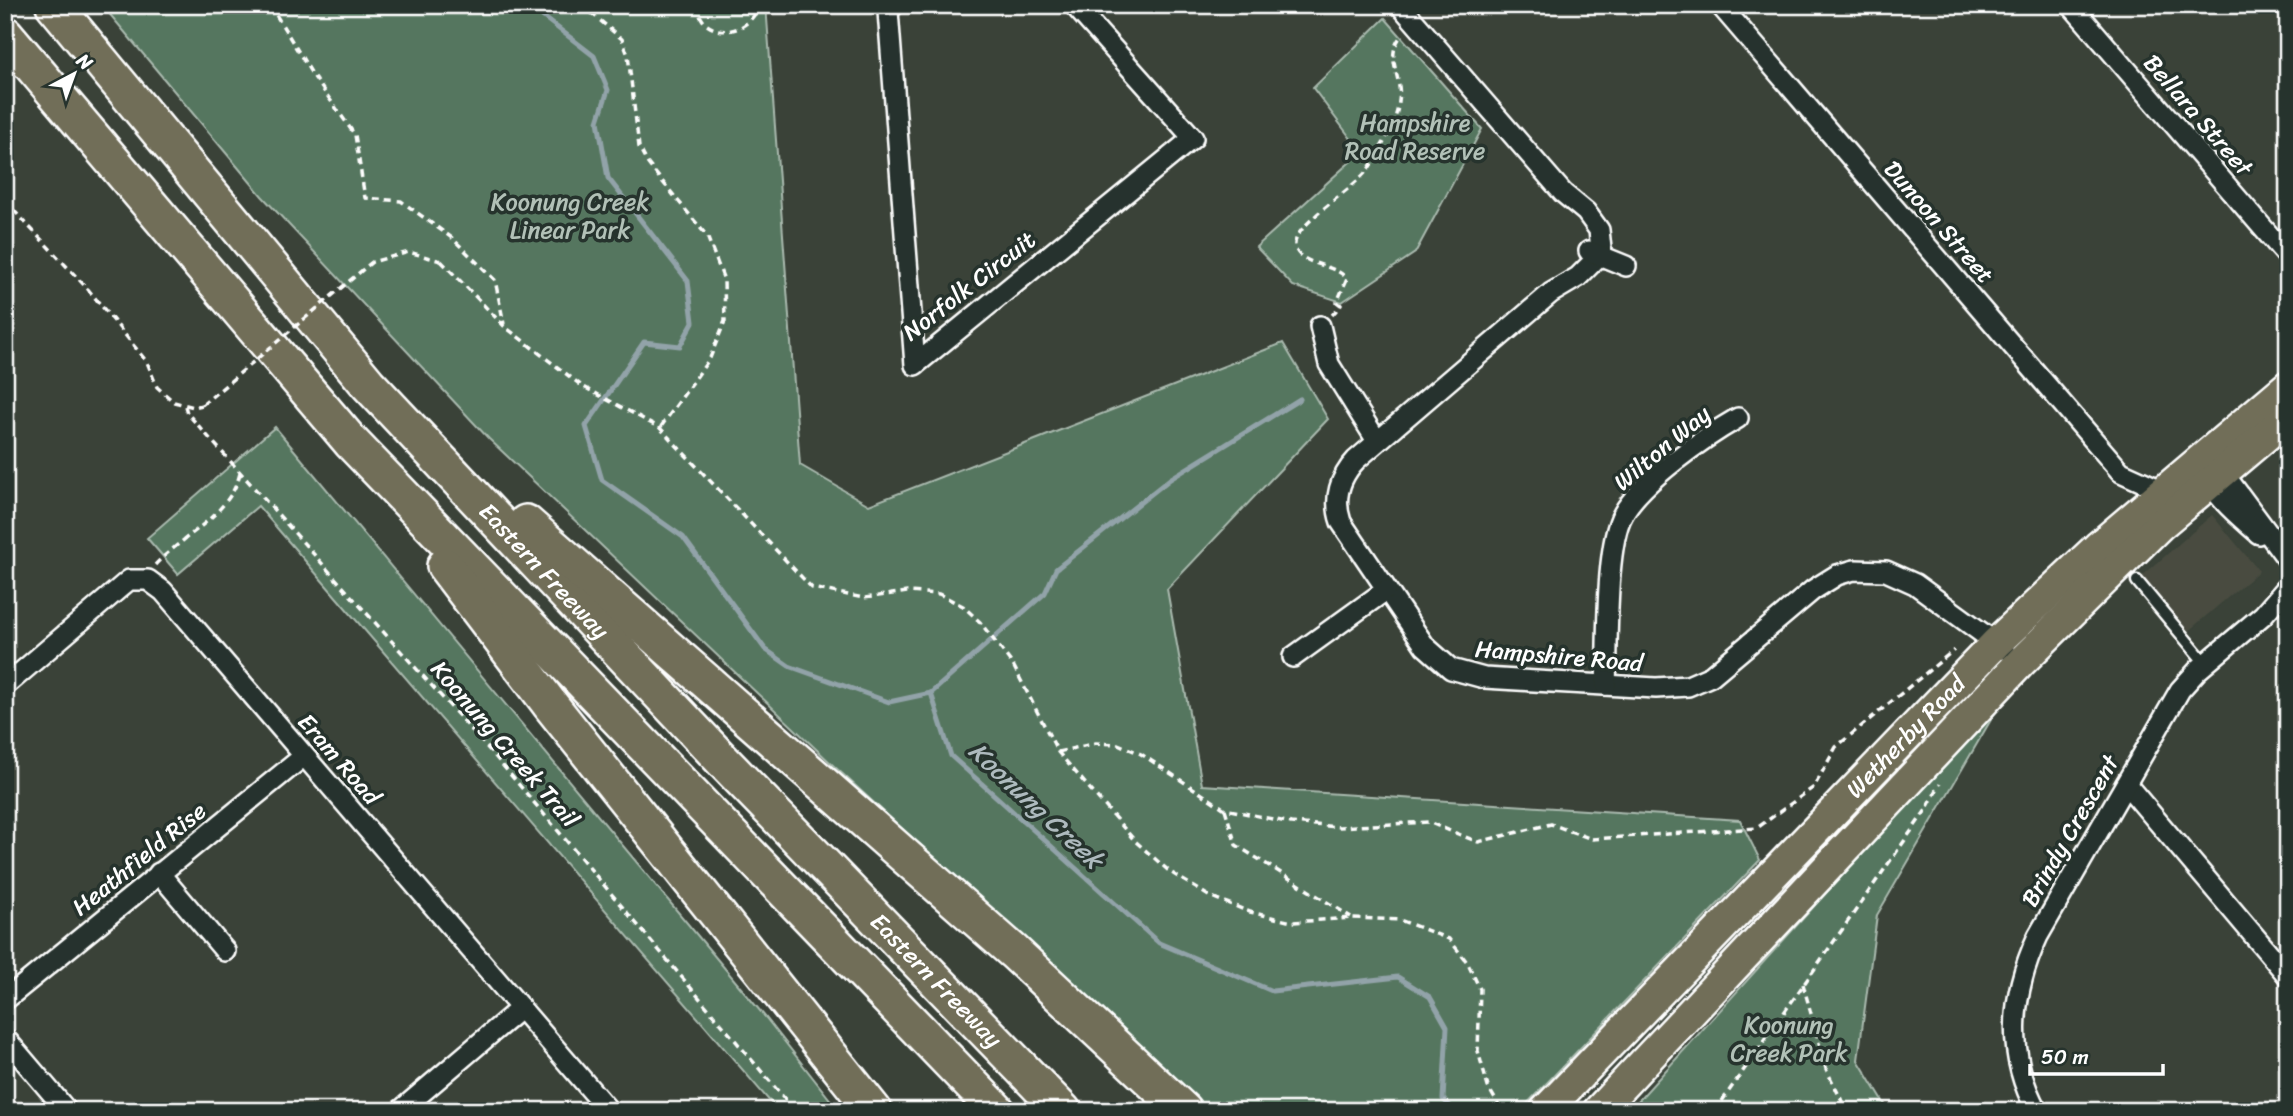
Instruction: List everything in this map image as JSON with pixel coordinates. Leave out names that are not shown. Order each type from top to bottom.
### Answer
[{"type":"highway","name":"Eastern Freeway","points":[[54,5],[368,384],[716,754],[1063,1111]]},
{"type":"highway","name":"Eastern Freeway","points":[[5,34],[351,442],[997,1111]]},
{"type":"highway","points":[[368,384],[1014,952],[1184,1111]]},
{"type":"highway","points":[[351,442],[549,703],[874,1111]]},
{"type":"main road","name":"Wetherby Road","points":[[1598,1111],[2021,662],[2212,473],[2288,386]]},
{"type":"main road","name":"Wetherby Road","points":[[1546,1110],[1987,637],[2163,491],[2212,473],[2288,417]]},
{"type":"street","name":"Norfolk Circuit","points":[[894,5],[888,11],[915,365],[1193,138],[1074,5]]},
{"type":"street","points":[[1400,5],[1563,192],[1588,232],[1593,253],[1626,267]]},
{"type":"street","name":"Dunoon Street","points":[[1720,5],[2121,472],[2129,492],[2130,519]]},
{"type":"street","name":"Bellara Street","points":[[2071,5],[2288,257]]},
{"type":"street","name":"Hampshire Road","points":[[1593,253],[1551,293],[1377,441],[1345,473],[1338,507],[1346,531],[1424,646],[1460,673],[1484,678],[1673,688],[1699,683],[1724,667],[1824,582],[1854,570],[1886,571],[1900,575],[2021,662]]},
{"type":"street","points":[[1320,326],[1329,364],[1377,441]]},
{"type":"street","name":"Wilton Way","points":[[1606,685],[1613,545],[1622,515],[1651,482],[1701,442],[1738,418]]},
{"type":"street","name":"Dunoon Street","points":[[2121,472],[2163,491]]},
{"type":"street","points":[[2212,473],[2285,556]]},
{"type":"street","points":[[5,686],[114,590],[129,580],[148,580]]},
{"type":"street","name":"Eram Road","points":[[148,580],[163,591],[609,1111]]},
{"type":"street","name":"Brindy Crescent","points":[[2037,1111],[2022,1082],[2015,1051],[2014,1019],[2021,981],[2038,936],[2172,702],[2206,664],[2263,615],[2288,586]]},
{"type":"street","points":[[1293,657],[1386,590]]},
{"type":"street","name":"Brindy Crescent","points":[[2263,615],[2288,602]]},
{"type":"street","name":"Heathfield Rise","points":[[5,1000],[304,756]]},
{"type":"street","points":[[2126,784],[2288,976]]},
{"type":"street","points":[[159,873],[225,951]]},
{"type":"street","points":[[400,1111],[521,1008]]},
{"type":"street","points":[[5,1038],[67,1111]]},
{"type":"lane","points":[[2137,581],[2206,664]]},
{"type":"path","points":[[270,5],[312,74],[355,135],[365,198],[401,201],[452,238],[495,280],[504,326]]},
{"type":"path","points":[[582,5],[622,39],[628,55],[639,147],[648,164],[707,236],[724,280],[725,321],[710,358],[660,428]]},
{"type":"path","points":[[694,5],[707,25],[729,31],[744,26],[756,14],[759,5]]},
{"type":"path","points":[[1320,326],[1341,305],[1338,302],[1347,279],[1333,267],[1303,258],[1296,251],[1295,239],[1303,228],[1360,179],[1373,163],[1399,102],[1392,52],[1403,34]]},
{"type":"path","name":"Koonung Creek Trail","points":[[5,201],[87,288],[147,362],[156,387],[174,402],[184,406],[187,413],[240,473],[493,754],[794,1111]]},
{"type":"path","points":[[184,406],[202,405],[372,262],[409,252],[441,261],[504,326],[582,386],[660,428],[812,588],[864,598],[907,592],[939,594],[963,606],[1003,651],[1058,752],[1135,841],[1170,872],[1209,896],[1250,912],[1292,922],[1353,918],[1400,919],[1449,939],[1467,962],[1480,989],[1478,1051],[1488,1087],[1502,1111]]},
{"type":"path","points":[[148,580],[156,563],[218,509],[236,489],[240,473]]},
{"type":"path","points":[[1058,752],[1096,743],[1118,744],[1141,754],[1225,809],[1291,823],[1339,827],[1428,822],[1478,842],[1550,824],[1592,839],[1757,828],[1814,787],[1836,747],[1987,637]]},
{"type":"path","points":[[1715,1111],[1926,810],[1945,775]]},
{"type":"path","points":[[1225,809],[1236,845],[1353,918]]},
{"type":"path","points":[[1803,983],[1826,1069],[1847,1111]]},
{"type":"shaded area","points":[[2212,515],[2259,571],[2186,633],[2140,578]]},
{"type":"green space","name":"Koonung Creek Linear Park","points":[[102,5],[766,5],[800,465],[869,505],[1283,343],[1328,419],[1167,589],[1202,785],[1740,820],[1760,860],[1520,1111],[1210,1111],[835,767],[489,439],[262,196]]},
{"type":"green space","name":"Hampshire Road Reserve","points":[[1385,18],[1482,129],[1415,253],[1342,302],[1293,286],[1256,247],[1361,152],[1313,88]]},
{"type":"green space","points":[[275,427],[766,1018],[839,1111],[778,1111],[258,506],[178,574],[147,538]]},
{"type":"green space","name":"Koonung Creek Park","points":[[2006,694],[1877,915],[1858,1060],[1889,1111],[1629,1111]]},
{"type":"waterway","name":"Koonung Creek","points":[[528,5],[594,56],[608,90],[598,121],[608,178],[688,281],[693,322],[680,346],[644,342],[586,426],[602,480],[683,537],[765,649],[789,666],[889,702],[931,693],[951,756],[1159,943],[1272,991],[1398,977],[1430,997],[1447,1027],[1443,1099],[1455,1111]]},
{"type":"waterway","points":[[931,693],[1045,593],[1056,569],[1170,479],[1300,399]]}]
